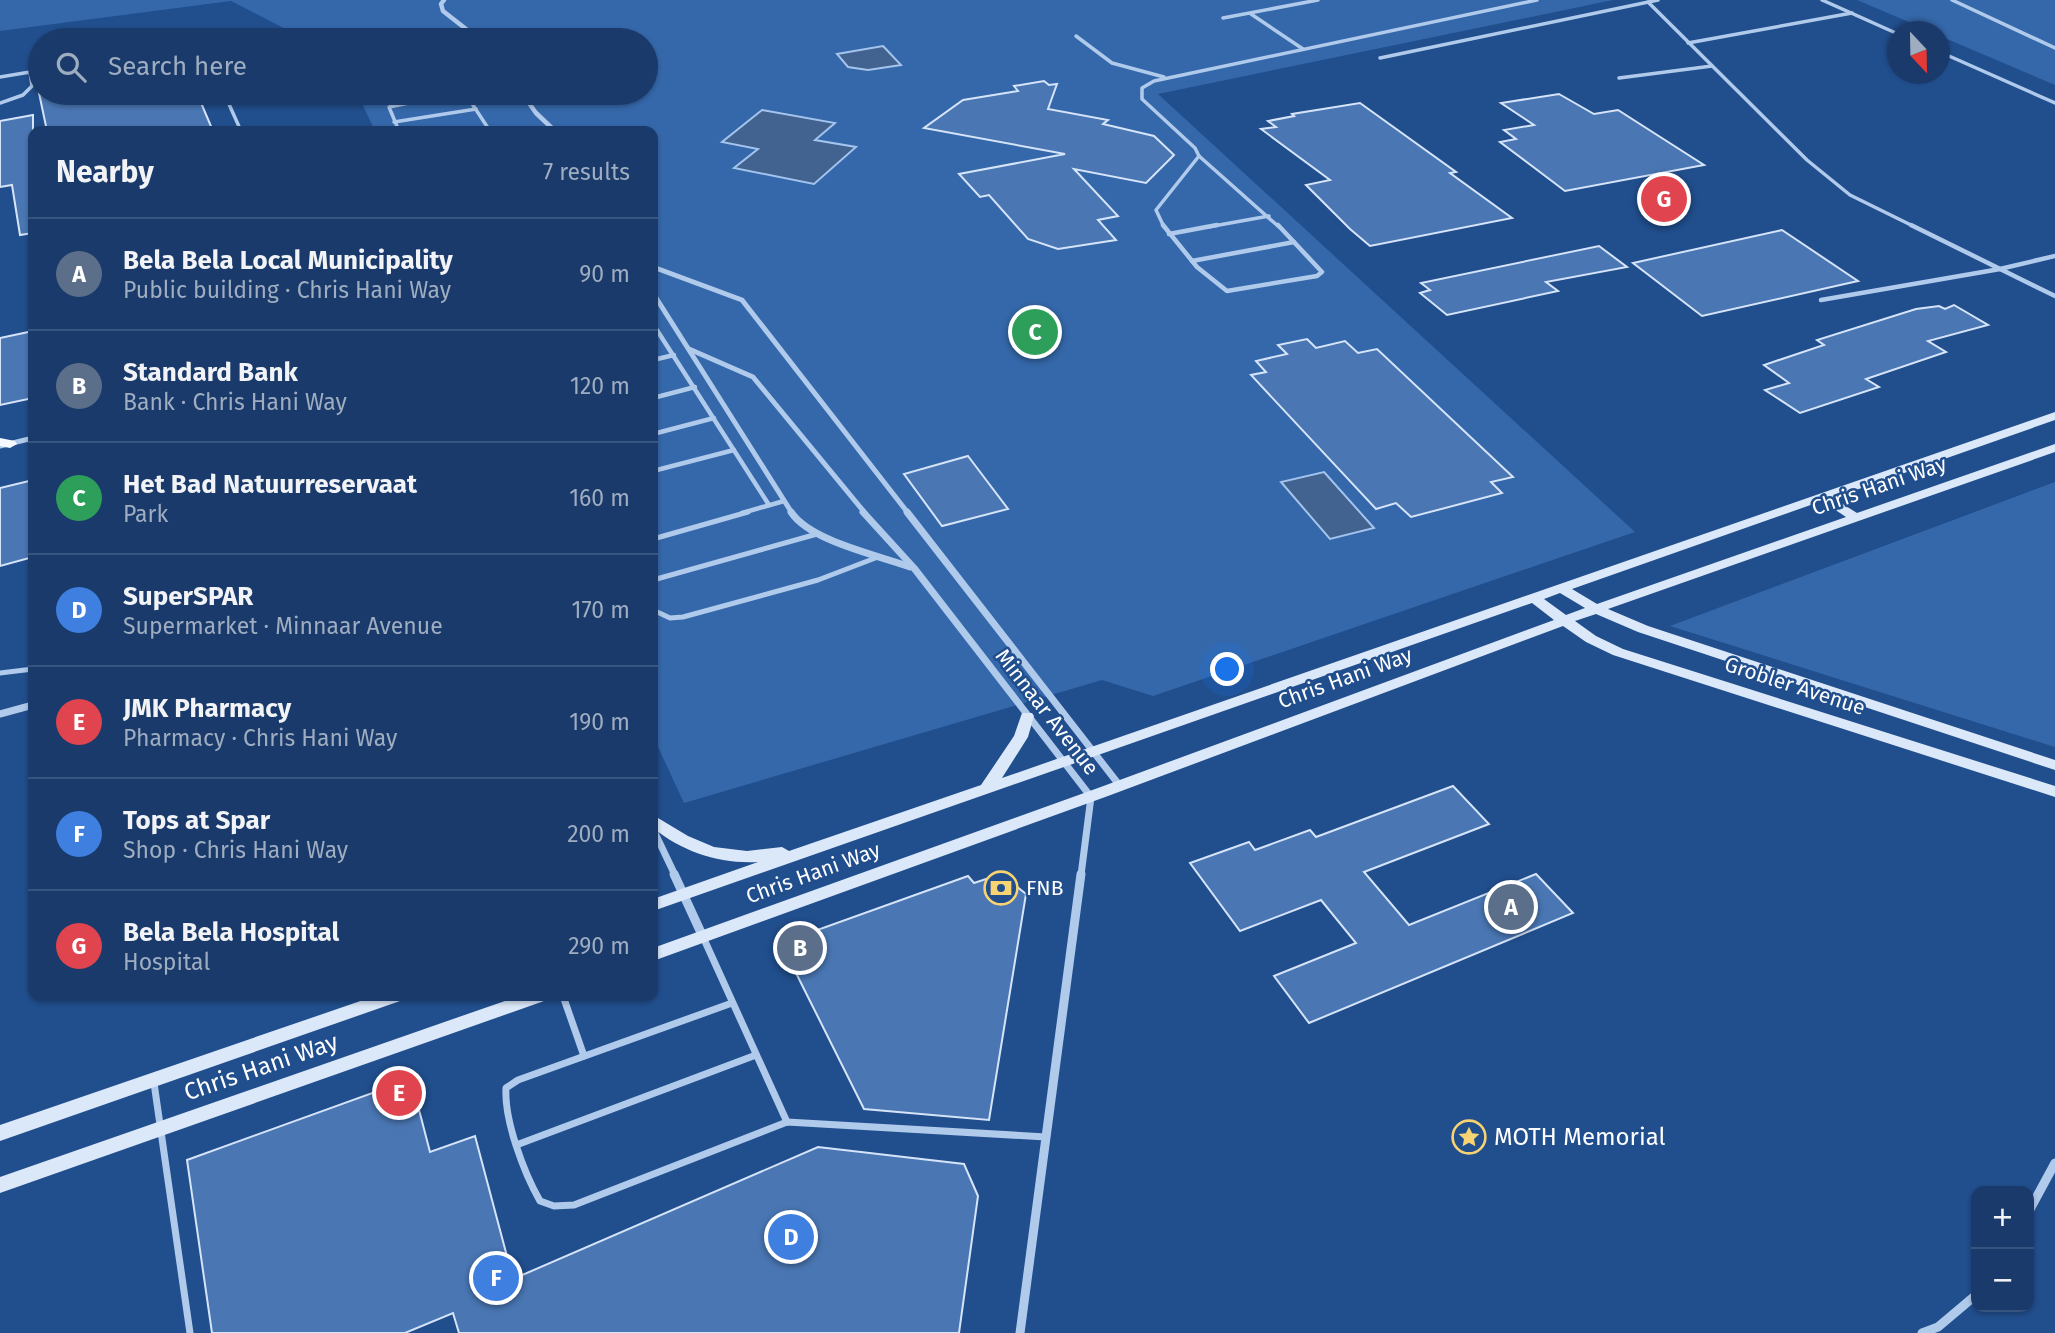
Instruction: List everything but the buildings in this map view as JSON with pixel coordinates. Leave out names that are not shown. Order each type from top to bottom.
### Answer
[{"type":"main road","name":"Chris Hani Way","points":[[658,903],[2055,416]]},
{"type":"main road","name":"Chris Hani Way","points":[[658,953],[1091,797],[1596,609],[2055,447]]},
{"type":"main road","points":[[1824,497],[1856,519]]},
{"type":"main road","name":"Grobler Avenue","points":[[1561,588],[1596,609],[1643,629],[2055,765]]},
{"type":"main road","name":"Grobler Avenue","points":[[1533,598],[1591,639],[1618,652],[2055,792]]},
{"type":"main road","points":[[987,788],[1021,737],[1027,716]]},
{"type":"main road","points":[[658,824],[672,836],[698,850],[732,856],[771,856],[835,842]]},
{"type":"main road","name":"Chris Hani Way","points":[[0,1133],[380,1001]]},
{"type":"main road","name":"Chris Hani Way","points":[[0,1185],[524,1001]]},
{"type":"street","points":[[444,0],[441,4],[443,11],[465,28]]},
{"type":"street","points":[[530,105],[550,126]]},
{"type":"street","points":[[658,269],[743,300],[1120,786]]},
{"type":"street","points":[[658,301],[796,519],[817,534],[914,568]]},
{"type":"street","name":"Minnaar Avenue","points":[[688,349],[753,377],[871,521],[914,568],[1091,797],[1020,1333]]},
{"type":"street","points":[[3,444],[28,439]]},
{"type":"street","points":[[0,714],[28,706]]},
{"type":"street","points":[[658,840],[703,937]]},
{"type":"street","points":[[2034,1202],[2055,1163]]},
{"type":"street","points":[[1922,1333],[1941,1330],[1971,1300]]},
{"type":"lane","points":[[1223,18],[1318,0]]},
{"type":"lane","points":[[1199,156],[1156,210],[1158,221],[1192,261],[1217,286],[1227,291],[1317,276],[1322,272],[1269,216],[1199,156],[1195,148],[1142,99],[1142,88],[1167,78],[1537,0]]},
{"type":"lane","points":[[1380,58],[1658,0]]},
{"type":"lane","points":[[1822,0],[1887,29]]},
{"type":"lane","points":[[1952,0],[2055,48]]},
{"type":"lane","points":[[1648,2],[1807,160],[1850,195],[2055,296]]},
{"type":"lane","points":[[1688,43],[1852,13]]},
{"type":"lane","points":[[1251,14],[1304,49]]},
{"type":"lane","points":[[1076,36],[1112,63],[1167,78]]},
{"type":"lane","points":[[1950,56],[2055,103]]},
{"type":"lane","points":[[1619,78],[1712,66]]},
{"type":"lane","points":[[0,77],[28,72]]},
{"type":"lane","points":[[0,103],[28,92]]},
{"type":"lane","points":[[229,105],[239,126]]},
{"type":"lane","points":[[396,126],[389,107],[399,105]]},
{"type":"lane","points":[[473,105],[487,126]]},
{"type":"lane","points":[[394,122],[476,109]]},
{"type":"lane","points":[[1169,234],[1269,216]]},
{"type":"lane","points":[[1192,261],[1294,242]]},
{"type":"lane","points":[[1821,300],[2000,269],[2055,256]]},
{"type":"lane","points":[[658,332],[769,505]]},
{"type":"lane","points":[[658,359],[674,355]]},
{"type":"lane","points":[[658,397],[695,387]]},
{"type":"lane","points":[[658,433],[714,418]]},
{"type":"lane","points":[[658,470],[734,450]]},
{"type":"lane","points":[[658,538],[784,501]]},
{"type":"lane","points":[[658,579],[817,534]]},
{"type":"lane","points":[[658,612],[670,618],[683,617],[818,580],[881,555]]},
{"type":"lane","points":[[0,673],[28,670]]},
{"type":"lane","points":[[703,937],[787,1122]]},
{"type":"lane","points":[[565,1001],[584,1056]]},
{"type":"lane","points":[[732,1003],[518,1080],[506,1088],[505,1106],[532,1187],[540,1201],[554,1206],[574,1205],[787,1122],[1046,1137]]},
{"type":"lane","points":[[519,1144],[756,1055]]},
{"type":"lane","points":[[153,1080],[190,1333]]},
{"type":"shaded area","points":[[0,0],[1613,0],[1158,94],[1635,532],[1153,696],[1102,680],[684,803],[658,747],[658,126],[373,126],[363,105],[658,105],[658,28],[284,28],[231,1],[0,31]]},
{"type":"shaded area","points":[[1857,0],[2055,0],[2055,85],[1950,40],[1950,21],[1906,21]]},
{"type":"shaded area","points":[[883,46],[901,65],[868,70],[848,67],[837,54]]},
{"type":"shaded area","points":[[762,110],[835,123],[815,140],[856,147],[814,184],[734,168],[758,149],[722,142]]},
{"type":"shaded area","points":[[1324,472],[1374,528],[1330,539],[1281,482]]},
{"type":"shaded area","points":[[2055,482],[2055,747],[1670,626]]},
{"type":"place","name":"Bela Bela Hospital","points":[[1664,199]]},
{"type":"place","name":"Het Bad Natuurreservaat","points":[[1035,332]]},
{"type":"place","name":"FNB","points":[[1001,888]]},
{"type":"place","name":"Bela Bela Local Municipality","points":[[1511,907]]},
{"type":"place","name":"Standard Bank","points":[[800,948]]},
{"type":"place","name":"JMK Pharmacy","points":[[399,1093]]},
{"type":"place","name":"MOTH Memorial","points":[[1469,1137]]},
{"type":"place","name":"SuperSPAR","points":[[791,1237]]},
{"type":"place","name":"Tops at Spar","points":[[496,1278]]}]
